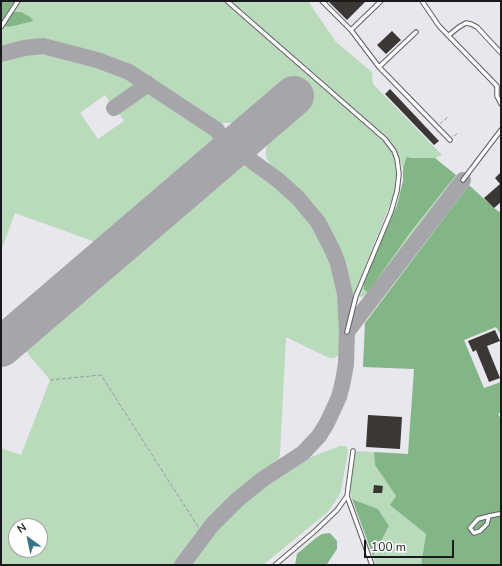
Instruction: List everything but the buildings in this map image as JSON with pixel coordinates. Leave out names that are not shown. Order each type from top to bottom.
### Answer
[{"type":"lane","points":[[1,27],[18,1]]},
{"type":"lane","points":[[227,1],[385,139],[394,151],[397,159],[399,174],[397,191],[391,212],[356,296],[347,332]]},
{"type":"lane","points":[[322,1],[351,30],[379,67],[450,140]]},
{"type":"lane","points":[[351,30],[381,1]]},
{"type":"lane","points":[[422,1],[439,26],[497,86],[497,96],[501,104]]},
{"type":"lane","points":[[449,36],[466,23],[471,24],[477,27],[501,53]]},
{"type":"lane","points":[[379,67],[416,32]]},
{"type":"lane","points":[[497,86],[501,84]]},
{"type":"lane","points":[[463,180],[501,130]]},
{"type":"lane","points":[[353,451],[347,496],[372,565]]},
{"type":"lane","points":[[275,565],[337,510],[347,496]]},
{"type":"lane","points":[[489,516],[488,524],[480,532],[474,533],[470,528],[478,519],[489,516],[501,514]]},
{"type":"path","points":[[437,127],[448,117]]},
{"type":"path","points":[[50,380],[101,375],[204,536]]},
{"type":"green space","points":[[1,1],[15,1],[1,22]]},
{"type":"green space","points":[[20,1],[223,1],[388,144],[396,163],[397,177],[394,194],[354,295],[350,289],[338,249],[329,231],[298,191],[272,168],[266,157],[269,139],[307,106],[286,82],[241,120],[233,123],[220,123],[214,121],[151,78],[120,62],[52,42],[34,41],[1,48],[1,30],[4,26],[9,27],[34,21],[29,16],[21,12],[13,12]]},
{"type":"green space","points":[[231,1],[308,1],[336,42],[372,72],[373,84],[442,155],[435,158],[410,158],[407,156],[403,168],[392,143]]},
{"type":"green space","points":[[13,12],[21,12],[29,16],[34,21],[9,27],[4,26]]},
{"type":"green space","points":[[43,52],[102,67],[135,82],[136,87],[112,105],[105,95],[80,113],[98,139],[124,121],[117,111],[136,96],[149,91],[210,130],[214,143],[98,243],[15,213],[1,251],[1,59],[28,53]]},
{"type":"green space","points":[[407,156],[410,158],[435,158],[456,175],[410,233],[367,292],[364,289],[363,282],[397,205],[403,181],[403,168]]},
{"type":"green space","points":[[241,166],[250,168],[275,185],[293,200],[306,215],[318,233],[327,251],[337,280],[340,304],[341,348],[339,355],[334,358],[329,358],[286,337],[280,454],[278,459],[229,499],[204,526],[174,565],[1,565],[1,448],[21,455],[50,380],[24,349],[235,168]]},
{"type":"green space","points":[[456,175],[458,176],[370,292],[362,297],[358,296],[363,282],[364,289],[369,291],[410,233]]},
{"type":"green space","points":[[469,185],[501,213],[501,335],[496,327],[464,340],[484,388],[501,382],[501,412],[498,414],[501,419],[501,565],[421,565],[426,534],[390,505],[396,496],[375,465],[374,452],[408,454],[414,369],[363,367],[365,323]]},
{"type":"green space","points":[[340,446],[347,446],[348,451],[341,491],[335,502],[328,512],[263,565],[189,565],[225,520],[249,497],[267,483],[306,459]]},
{"type":"green space","points":[[355,451],[374,452],[375,465],[396,496],[391,505],[426,534],[421,565],[376,565],[373,556],[389,526],[378,509],[352,499],[350,493]]},
{"type":"green space","points":[[352,499],[378,509],[389,526],[373,556]]},
{"type":"green space","points":[[330,533],[337,541],[337,549],[327,564],[295,565],[297,554],[322,534]]},
{"type":"taxiway","points":[[1,54],[24,48],[43,46],[97,60],[129,72],[217,130],[226,144],[224,153],[217,162]]},
{"type":"taxiway","points":[[114,108],[144,87],[147,83]]},
{"type":"taxiway","points":[[182,565],[212,525],[237,500],[263,479],[303,453],[319,436],[339,397],[346,364],[347,332],[345,294],[338,264],[318,222],[298,198],[278,180],[249,159],[236,155],[225,157],[217,162]]},
{"type":"taxiway","points":[[347,332],[463,180]]},
{"type":"runway","points":[[1,347],[294,96]]}]
